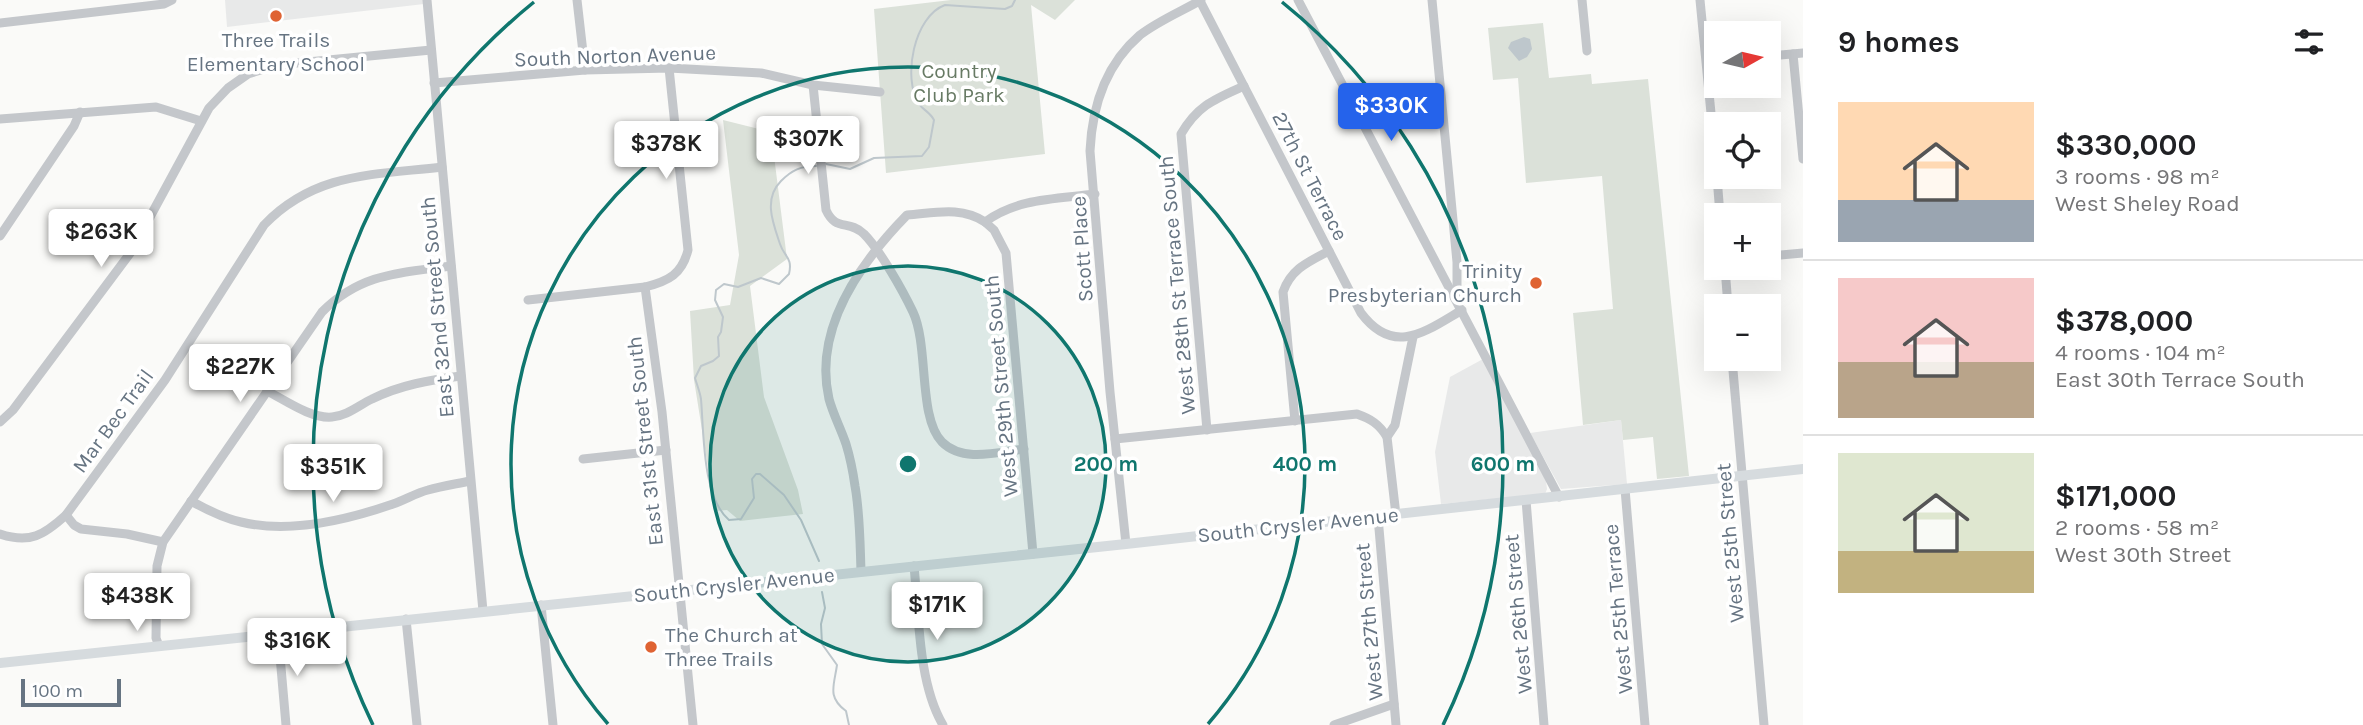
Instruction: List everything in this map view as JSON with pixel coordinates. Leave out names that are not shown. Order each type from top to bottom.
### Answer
[{"type":"main road","name":"South Crysler Avenue","points":[[0,663],[1803,470]]},
{"type":"street","points":[[0,23],[164,4],[172,0]]},
{"type":"street","name":"East 32nd Street South","points":[[426,0],[483,611]]},
{"type":"street","points":[[578,0],[585,70]]},
{"type":"street","points":[[1298,0],[1559,497]]},
{"type":"street","points":[[1432,0],[1457,262],[1457,300]]},
{"type":"street","points":[[1582,0],[1587,51]]},
{"type":"street","points":[[1700,0],[1704,21]]},
{"type":"street","name":"27th St Terrace","points":[[1200,1],[1361,313],[1368,323],[1386,334],[1413,337]]},
{"type":"street","name":"Scott Place","points":[[1126,544],[1090,151],[1091,127],[1096,103],[1107,76],[1121,55],[1141,34],[1200,1]]},
{"type":"street","points":[[0,422],[13,410],[131,252],[201,121],[228,88],[262,68],[431,50]]},
{"type":"street","points":[[1798,54],[1803,159]]},
{"type":"street","points":[[528,300],[664,283],[675,276],[684,264],[688,250],[669,68]]},
{"type":"street","name":"South Norton Avenue","points":[[434,83],[585,70],[669,68],[761,73],[813,85],[880,92]]},
{"type":"street","points":[[813,85],[826,210],[829,218],[836,223],[850,224],[864,234],[877,251],[916,320],[922,346],[930,421],[937,436],[950,448],[968,454],[1024,449]]},
{"type":"street","name":"West 28th St Terrace South","points":[[1207,430],[1181,134],[1191,117],[1205,104],[1244,86]]},
{"type":"street","points":[[0,119],[156,107],[201,121]]},
{"type":"street","points":[[0,236],[74,126],[79,112]]},
{"type":"street","name":"Mar Bec Trail","points":[[0,534],[15,539],[34,537],[50,529],[66,515],[165,380],[264,225],[276,212],[300,195],[330,182],[442,167]]},
{"type":"street","points":[[861,571],[855,486],[847,447],[830,400],[826,361],[831,333],[843,301],[858,275],[892,230],[907,215],[964,212],[985,222],[1003,209],[1016,205],[1095,194]]},
{"type":"street","name":"West 29th Street South","points":[[985,222],[994,230],[1006,253],[1034,554]]},
{"type":"street","points":[[1295,421],[1283,292],[1295,270],[1329,251]]},
{"type":"street","points":[[1781,255],[1803,253]]},
{"type":"street","points":[[159,646],[156,638],[157,566],[163,542],[322,312],[345,291],[383,275],[451,266]]},
{"type":"street","name":"East 31st Street South","points":[[645,287],[666,450],[693,725]]},
{"type":"street","points":[[1387,437],[1395,425],[1413,337],[1462,310]]},
{"type":"street","name":"West 25th Street","points":[[1733,371],[1764,725]]},
{"type":"street","points":[[267,391],[315,415],[331,417],[343,415],[403,386],[461,376]]},
{"type":"street","points":[[1115,439],[1357,414],[1380,426],[1387,437],[1396,515]]},
{"type":"street","points":[[583,459],[666,450]]},
{"type":"street","points":[[191,502],[240,522],[290,526],[351,517],[394,504],[427,490],[470,481]]},
{"type":"street","name":"West 25th Terrace","points":[[1625,489],[1646,725]]},
{"type":"street","name":"West 26th Street","points":[[1526,500],[1544,725]]},
{"type":"street","points":[[66,515],[80,529],[127,534],[163,542]]},
{"type":"street","name":"West 27th Street","points":[[1378,517],[1396,725]]},
{"type":"street","points":[[914,566],[926,679],[935,711],[943,725]]},
{"type":"street","points":[[541,605],[553,725]]},
{"type":"street","points":[[406,619],[417,725]]},
{"type":"street","points":[[278,633],[286,725]]},
{"type":"street","points":[[1334,725],[1394,704]]},
{"type":"shaded area","name":"Three Trails Elementary School","points":[[225,0],[424,0],[424,4],[227,27]]},
{"type":"shaded area","points":[[1524,37],[1530,39],[1532,49],[1527,57],[1519,61],[1508,48],[1511,42]]},
{"type":"shaded area","points":[[1483,359],[1546,481],[1547,489],[1545,494],[1441,504],[1435,452],[1450,377]]},
{"type":"shaded area","points":[[1621,420],[1627,484],[1561,489],[1530,433]]},
{"type":"green space","name":"Country Club Park","points":[[951,0],[1075,0],[1055,20],[1031,5],[1045,154],[886,173],[874,9]]},
{"type":"green space","points":[[1543,23],[1549,78],[1591,74],[1592,84],[1648,79],[1689,476],[1657,479],[1653,437],[1623,440],[1621,420],[1583,425],[1573,313],[1613,309],[1602,176],[1526,183],[1518,78],[1493,80],[1488,28]]},
{"type":"green space","points":[[723,120],[771,132],[787,259],[750,286],[764,397],[798,490],[803,514],[740,521],[727,510],[715,511],[694,380],[690,311],[730,305],[739,255]]},
{"type":"waterway","points":[[826,164],[850,169],[874,158],[922,156],[929,147],[934,120],[919,104],[914,93],[912,64],[914,49],[925,21],[934,11],[945,5],[1005,9],[1012,6],[1015,0]]},
{"type":"waterway","points":[[816,166],[797,169],[789,174],[772,195],[772,220],[789,260],[789,274],[779,284],[761,278],[738,287],[724,284],[716,290],[715,300],[723,317],[718,337],[719,356],[701,366],[695,378],[701,399],[709,481],[720,510],[729,520],[741,519],[754,498],[752,479],[756,474],[760,474],[784,495],[801,520],[819,561]]},
{"type":"waterway","points":[[822,592],[825,608],[821,624],[822,644],[837,665],[834,696],[846,711],[849,725]]},
{"type":"place","name":"Three Trails Elementary School","points":[[276,16]]},
{"type":"place","name":"Trinity Presbyterian Church","points":[[1536,283]]},
{"type":"place","name":"The Church at Three Trails","points":[[651,647]]}]
